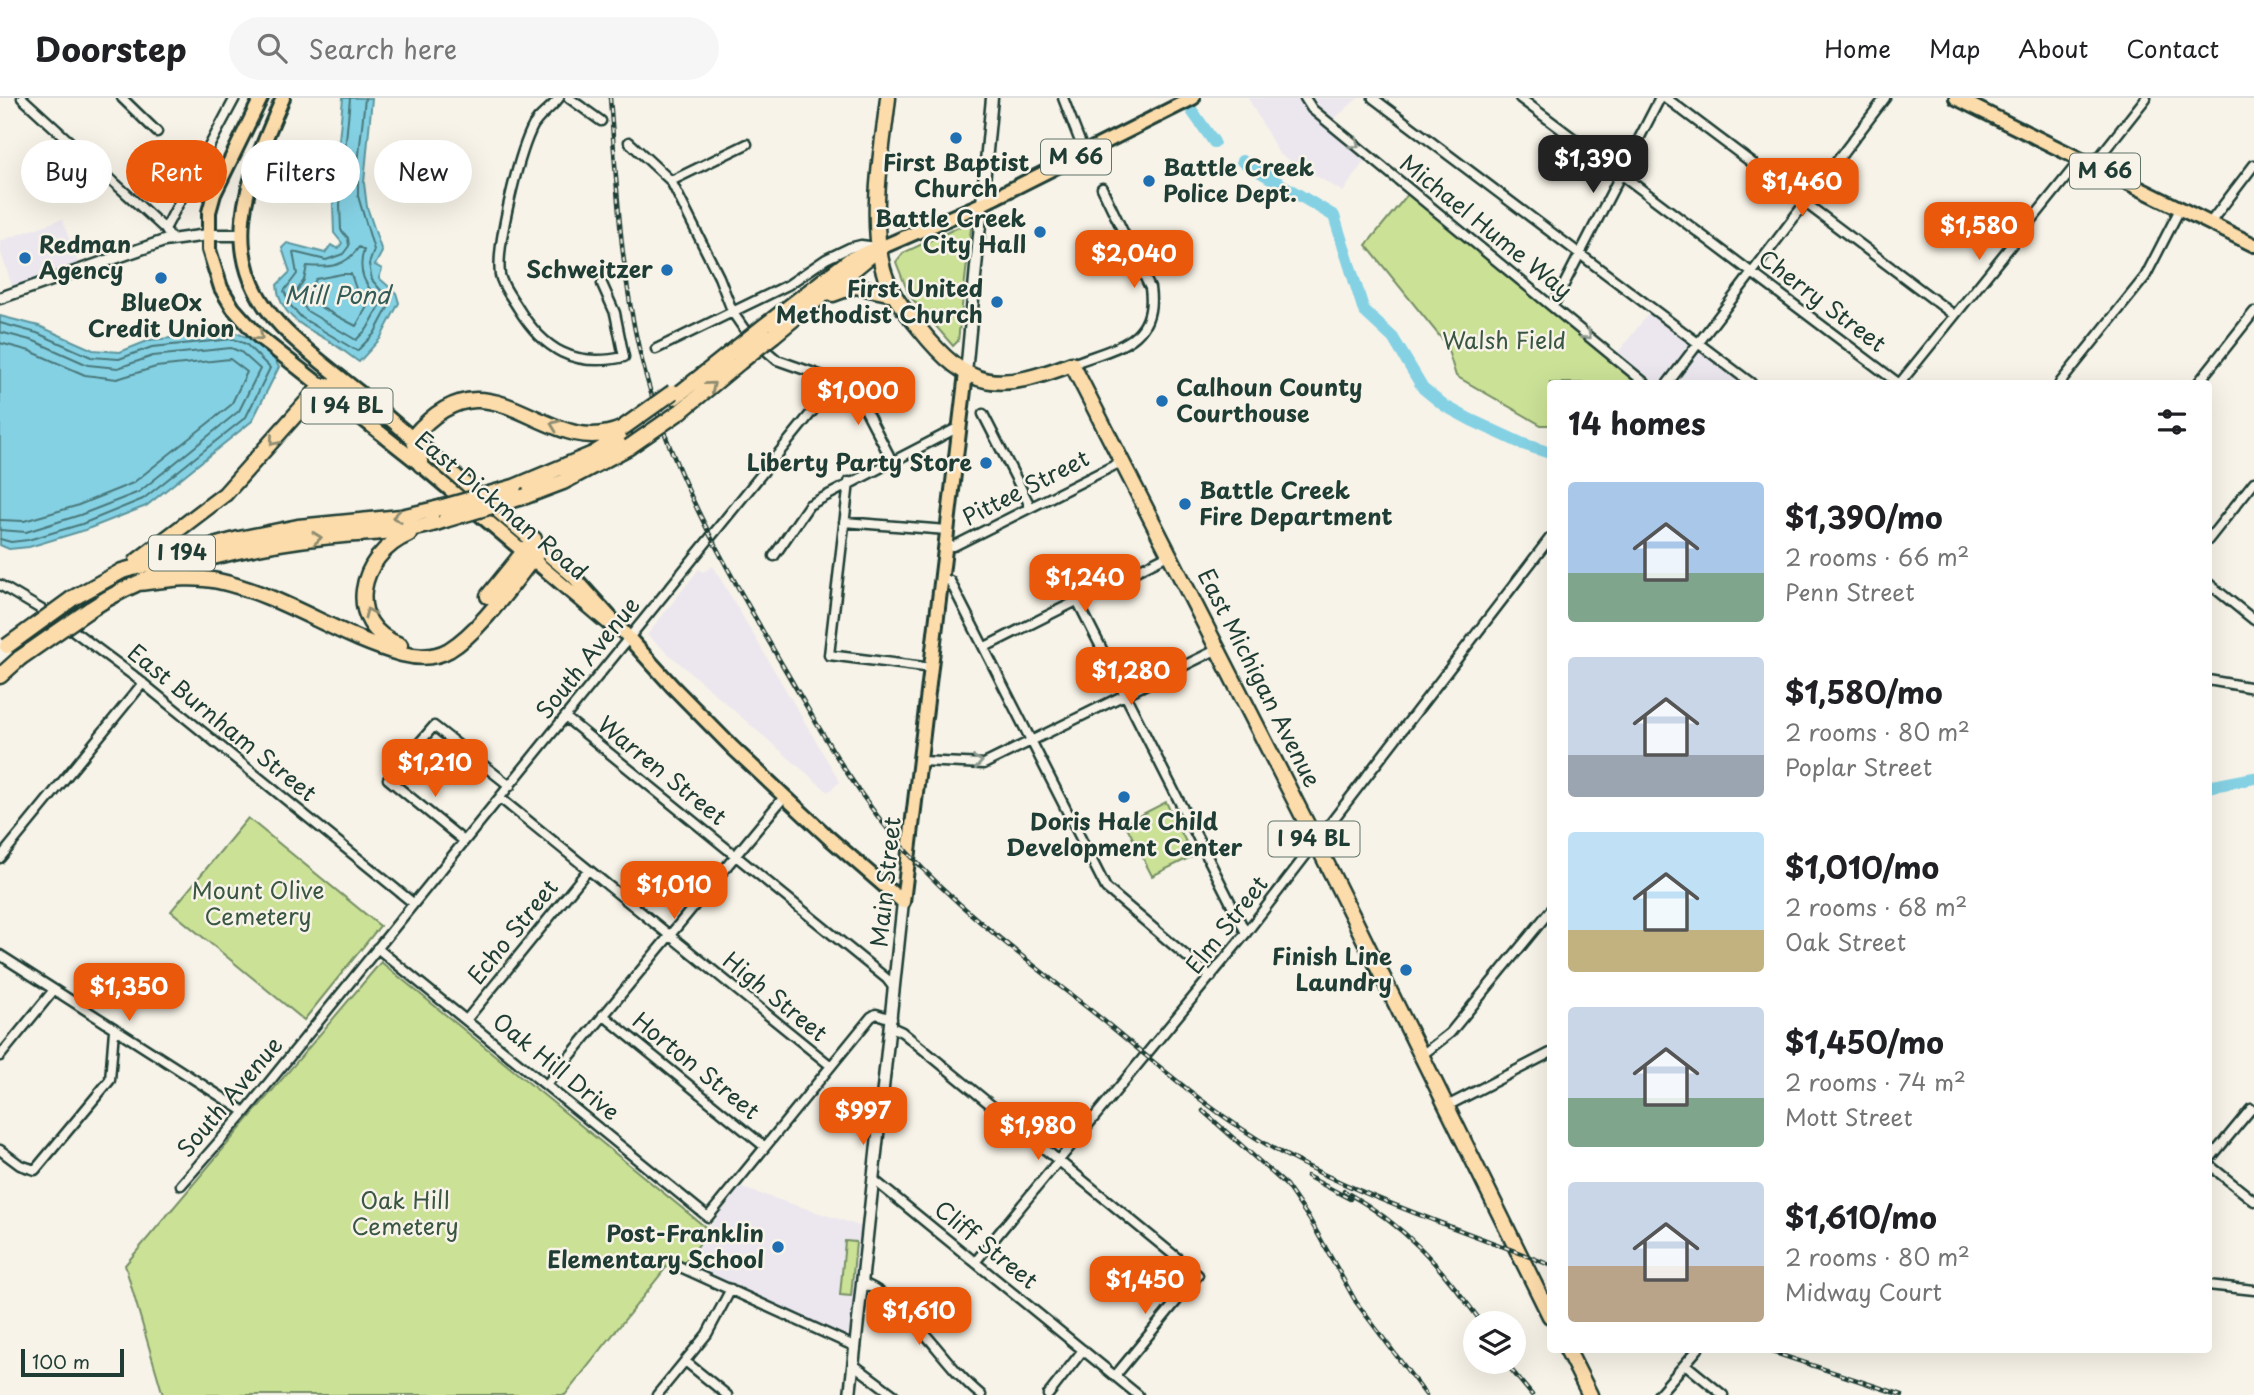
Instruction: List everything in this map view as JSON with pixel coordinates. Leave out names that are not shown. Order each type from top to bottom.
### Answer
[{"type":"highway","points":[[888,98],[879,190],[880,248],[883,269],[893,294],[928,340],[975,379],[1015,383],[1072,364]]},
{"type":"highway","name":"I 194","points":[[769,331],[820,300],[880,248]]},
{"type":"highway","name":"I 194","points":[[3,649],[74,598],[122,571],[154,560],[298,527],[441,514],[520,491],[563,482],[735,358],[850,260],[880,248]]},
{"type":"highway","points":[[820,300],[855,286],[893,294]]},
{"type":"highway","name":"I 194","points":[[679,397],[735,358]]},
{"type":"highway","name":"East Michigan Avenue","points":[[1072,364],[1124,461],[1316,842],[1547,1310]]},
{"type":"highway","points":[[122,571],[173,536],[225,494],[321,386],[337,385],[382,412]]},
{"type":"highway","points":[[421,465],[413,437],[452,405],[483,399],[500,402],[573,432],[625,437],[679,397]]},
{"type":"highway","name":"I 194","points":[[0,676],[20,658],[89,610],[138,583],[222,556],[287,541],[423,528],[441,514]]},
{"type":"highway","points":[[423,528],[383,548],[367,572],[364,586],[366,608],[381,634],[396,644],[415,649],[433,649],[461,631],[533,549]]},
{"type":"highway","points":[[138,583],[193,577],[218,581],[259,594],[400,653],[426,656],[439,654],[471,631],[533,549]]},
{"type":"highway","points":[[1569,1353],[1590,1395]]},
{"type":"main road","name":"East Dickman Road","points":[[261,98],[214,194],[207,235],[218,278],[233,308],[258,336],[421,465],[533,549]]},
{"type":"main road","name":"East Dickman Road","points":[[282,98],[250,175],[244,197],[242,235],[243,256],[249,274],[275,319],[413,437],[628,638],[784,797],[903,902]]},
{"type":"main road","name":"M 66","points":[[880,248],[984,203],[1193,98]]},
{"type":"main road","name":"M 66","points":[[1956,98],[2254,245]]},
{"type":"main road","name":"Main Street","points":[[903,902],[965,373]]},
{"type":"street","points":[[22,98],[165,229],[171,239]]},
{"type":"street","points":[[122,98],[157,132]]},
{"type":"street","points":[[165,229],[233,102],[223,98]]},
{"type":"street","points":[[559,98],[531,127],[506,220],[499,263],[500,279],[533,332],[553,349],[590,360],[624,357],[615,313],[603,284]]},
{"type":"street","points":[[569,98],[601,121]]},
{"type":"street","points":[[965,373],[984,203],[992,98]]},
{"type":"street","points":[[1063,98],[1084,152]]},
{"type":"street","name":"Michael Hume Way","points":[[1305,98],[1312,109],[1641,380]]},
{"type":"street","points":[[1373,98],[1747,380]]},
{"type":"street","name":"Cherry Street","points":[[1520,98],[1895,380]]},
{"type":"street","points":[[1553,306],[1660,98]]},
{"type":"street","points":[[1666,98],[1954,315]]},
{"type":"street","points":[[1670,380],[1885,98]]},
{"type":"street","points":[[1901,380],[1954,315],[2146,98]]},
{"type":"street","points":[[629,142],[671,181],[715,268],[733,313],[749,336],[776,360],[838,381],[863,405],[892,461]]},
{"type":"street","points":[[671,181],[747,144]]},
{"type":"street","points":[[2209,224],[2254,165]]},
{"type":"street","points":[[1072,364],[1132,340],[1147,323],[1152,305],[1150,288],[1102,188]]},
{"type":"street","points":[[2062,380],[2145,277],[2180,209]]},
{"type":"street","points":[[0,298],[171,239],[242,235]]},
{"type":"street","points":[[656,349],[733,313],[849,248],[861,245],[880,248]]},
{"type":"street","points":[[2200,380],[2254,312]]},
{"type":"street","name":"South Avenue","points":[[181,1185],[245,1112],[838,381]]},
{"type":"street","points":[[983,414],[1028,502],[1028,508]]},
{"type":"street","points":[[774,556],[809,505],[959,427]]},
{"type":"street","name":"Pittee Street","points":[[945,546],[954,546],[1124,461]]},
{"type":"street","points":[[849,482],[829,655],[932,667]]},
{"type":"street","points":[[2212,535],[2254,482]]},
{"type":"street","points":[[844,522],[947,530]]},
{"type":"street","name":"Elm Street","points":[[976,1261],[1246,933],[1547,542]]},
{"type":"street","points":[[985,647],[1170,553]]},
{"type":"street","points":[[942,579],[950,581],[985,647],[1105,888],[1211,977]]},
{"type":"street","name":"East Burnham Street","points":[[0,585],[59,620],[143,683],[413,903]]},
{"type":"street","points":[[2212,586],[2254,620]]},
{"type":"street","points":[[1078,601],[1246,933]]},
{"type":"street","points":[[921,761],[975,765],[1032,741],[1217,649]]},
{"type":"street","points":[[2212,681],[2254,688]]},
{"type":"street","points":[[0,858],[143,683]]},
{"type":"street","name":"Warren Street","points":[[565,716],[887,979],[895,991]]},
{"type":"street","points":[[464,841],[388,779],[434,726],[510,786]]},
{"type":"street","points":[[547,1084],[784,797]]},
{"type":"street","name":"High Street","points":[[500,798],[831,1066]]},
{"type":"street","name":"Echo Street","points":[[467,1019],[588,870]]},
{"type":"street","name":"Main Street","points":[[850,1395],[903,902]]},
{"type":"street","points":[[1422,1055],[1450,1033],[1547,915]]},
{"type":"street","name":"Oak Hill Drive","points":[[377,948],[708,1217],[765,1147]]},
{"type":"street","points":[[0,956],[245,1112]]},
{"type":"street","points":[[0,1056],[53,991]]},
{"type":"street","points":[[765,1147],[871,1017],[876,1014],[892,1023],[1198,1275],[1115,1376]]},
{"type":"street","name":"Horton Street","points":[[603,1016],[765,1147]]},
{"type":"street","points":[[0,1150],[20,1165],[35,1170],[110,1080],[114,1030]]},
{"type":"street","points":[[1447,1106],[1547,1055]]},
{"type":"street","points":[[2212,1158],[2251,1109]]},
{"type":"street","points":[[2212,1166],[2254,1201]]},
{"type":"street","name":"Cliff Street","points":[[874,1180],[1138,1395]]},
{"type":"street","points":[[674,1264],[856,1346]]},
{"type":"street","points":[[863,1283],[913,1319],[964,1381],[981,1395]]},
{"type":"street","points":[[2212,1285],[2254,1290]]},
{"type":"street","points":[[657,1395],[716,1321],[731,1289]]},
{"type":"street","points":[[1048,1395],[1083,1350]]},
{"type":"street","points":[[1658,1395],[1695,1353]]},
{"type":"street","points":[[685,1361],[727,1395]]},
{"type":"street","points":[[1685,1364],[1723,1395]]},
{"type":"street","points":[[854,1365],[894,1395]]},
{"type":"shaded area","points":[[1248,98],[1302,98],[1367,157],[1343,192],[1279,154]]},
{"type":"shaded area","points":[[1310,98],[1358,98],[1332,121]]},
{"type":"shaded area","points":[[62,219],[79,265],[13,289],[0,250],[0,241]]},
{"type":"shaded area","points":[[1649,313],[1690,344],[1663,380],[1646,380],[1616,355]]},
{"type":"shaded area","points":[[1700,351],[1738,380],[1678,380]]},
{"type":"shaded area","points":[[713,566],[840,782],[828,792],[647,635],[699,569],[703,572]]},
{"type":"shaded area","name":"Post-Franklin Elementary School","points":[[739,1187],[863,1227],[848,1338],[844,1339],[683,1264]]},
{"type":"green space","name":"Walsh Field","points":[[1408,194],[1633,380],[1547,380],[1547,425],[1541,425],[1456,376],[1446,344],[1366,245]]},
{"type":"green space","points":[[965,224],[971,228],[958,341],[953,346],[909,295],[896,262],[903,253]]},
{"type":"green space","points":[[1166,802],[1193,856],[1152,876],[1125,823]]},
{"type":"green space","name":"Mount Olive Cemetery","points":[[248,818],[380,926],[304,1020],[171,911]]},
{"type":"green space","name":"Oak Hill Cemetery","points":[[381,962],[710,1231],[683,1264],[672,1260],[565,1395],[163,1395],[125,1265]]},
{"type":"green space","points":[[845,1241],[856,1242],[851,1296],[840,1295]]},
{"type":"water","name":"Mill Pond","points":[[343,98],[372,98],[364,183],[367,207],[382,252],[375,265],[382,269],[379,278],[396,293],[399,303],[380,339],[359,362],[292,317],[282,303],[277,285],[290,272],[282,248],[287,243],[325,253],[331,245],[338,249],[342,243],[334,233],[333,203],[360,203],[360,140],[339,140]]},
{"type":"water","points":[[0,316],[39,326],[93,350],[120,352],[150,340],[234,332],[249,338],[273,358],[279,367],[252,421],[146,506],[85,530],[29,547],[9,549],[0,545]]},
{"type":"waterway","points":[[1190,108],[1214,142]]},
{"type":"waterway","points":[[1242,161],[1334,216],[1364,311],[1393,338],[1423,388],[1445,406],[1471,420],[1547,452]]},
{"type":"waterway","points":[[2212,786],[2254,778]]},
{"type":"railway","points":[[610,98],[620,226],[633,322],[666,436],[700,515],[740,591],[811,715],[890,832],[930,876],[977,920],[1230,1121],[1276,1150],[1342,1183],[1547,1264]]},
{"type":"railway","points":[[1203,1111],[1286,1185],[1310,1220],[1356,1302],[1426,1395]]},
{"type":"railway","points":[[1307,1176],[1350,1199]]},
{"type":"railway","points":[[1344,1191],[1404,1233],[1452,1283],[1473,1311]]},
{"type":"railway","points":[[1775,1353],[1902,1395]]},
{"type":"railway","points":[[1515,1374],[1532,1395]]},
{"type":"place","name":"First Baptist Church","points":[[956,138]]},
{"type":"place","name":"Battle Creek Police Dept.","points":[[1149,181]]},
{"type":"place","name":"Battle Creek City Hall","points":[[1040,232]]},
{"type":"place","name":"Redman Agency","points":[[25,258]]},
{"type":"place","name":"Schweitzer","points":[[667,270]]},
{"type":"place","name":"BlueOx Credit Union","points":[[161,278]]},
{"type":"place","name":"First United Methodist Church","points":[[997,302]]},
{"type":"place","name":"Calhoun County Courthouse","points":[[1162,401]]},
{"type":"place","name":"Liberty Party Store","points":[[986,463]]},
{"type":"place","name":"Battle Creek Fire Department","points":[[1185,504]]},
{"type":"place","name":"Doris Hale Child Development Center","points":[[1124,797]]},
{"type":"place","name":"Finish Line Laundry","points":[[1406,970]]},
{"type":"place","name":"Post-Franklin Elementary School","points":[[778,1247]]}]
